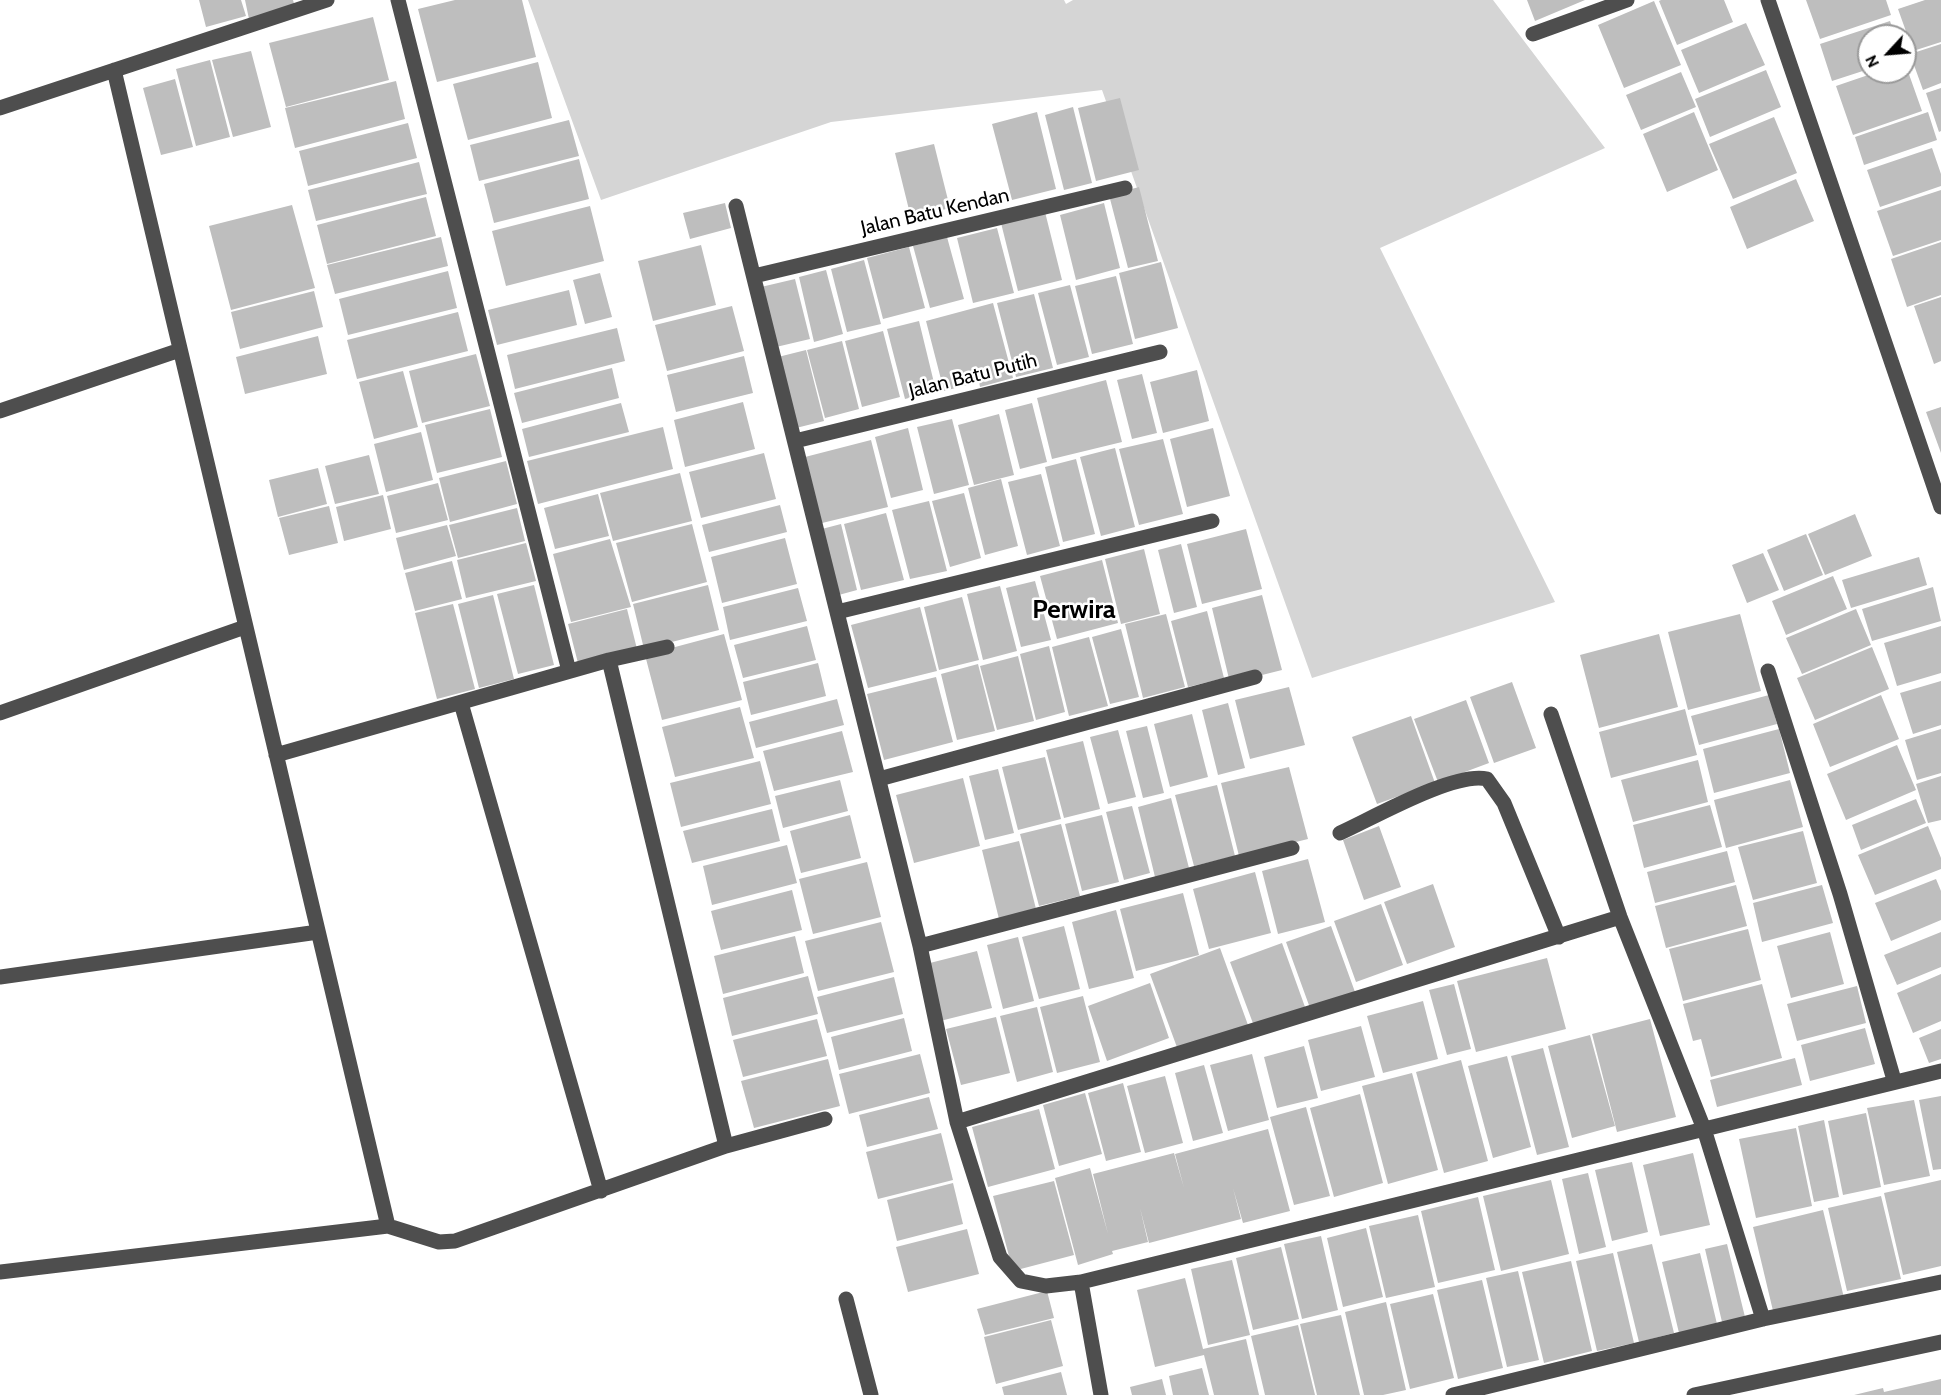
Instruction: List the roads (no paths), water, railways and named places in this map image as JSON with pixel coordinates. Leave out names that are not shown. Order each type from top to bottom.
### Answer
[{"type":"street","points":[[0,108],[327,0]]},
{"type":"street","points":[[398,0],[569,671]]},
{"type":"street","points":[[1533,34],[1627,0]]},
{"type":"street","points":[[1768,0],[1936,479],[1941,507]]},
{"type":"street","points":[[114,70],[388,1226]]},
{"type":"street","name":"Jalan Batu Kendan","points":[[754,276],[1125,188]]},
{"type":"street","points":[[736,206],[920,946],[957,1122],[1000,1257],[1021,1281],[1046,1286],[1081,1282],[1894,1080],[1941,1071]]},
{"type":"street","points":[[0,411],[180,350]]},
{"type":"street","name":"Jalan Batu Putih","points":[[795,441],[1160,352]]},
{"type":"street","points":[[837,612],[1212,521]]},
{"type":"street","points":[[0,712],[245,627]]},
{"type":"street","points":[[276,755],[569,671],[667,647]]},
{"type":"street","points":[[609,660],[726,1146]]},
{"type":"street","points":[[1768,671],[1840,894],[1894,1080]]},
{"type":"street","points":[[879,779],[1255,677]]},
{"type":"street","points":[[461,703],[601,1191]]},
{"type":"street","points":[[1551,714],[1620,917],[1704,1129],[1763,1318]]},
{"type":"street","points":[[1340,833],[1455,780],[1477,776],[1487,778],[1504,803],[1559,937]]},
{"type":"street","points":[[920,946],[1292,848]]},
{"type":"street","points":[[957,1122],[1620,917]]},
{"type":"street","points":[[0,976],[318,932]]},
{"type":"street","points":[[0,1272],[388,1226],[439,1242],[455,1240],[726,1146],[825,1119]]},
{"type":"street","points":[[1081,1282],[1101,1395]]},
{"type":"street","points":[[1453,1395],[1763,1318],[1941,1282]]},
{"type":"street","points":[[846,1299],[871,1395]]},
{"type":"street","points":[[1694,1395],[1756,1387],[1941,1342]]},
{"type":"district","name":"Perwira","points":[[1074,610]]}]
